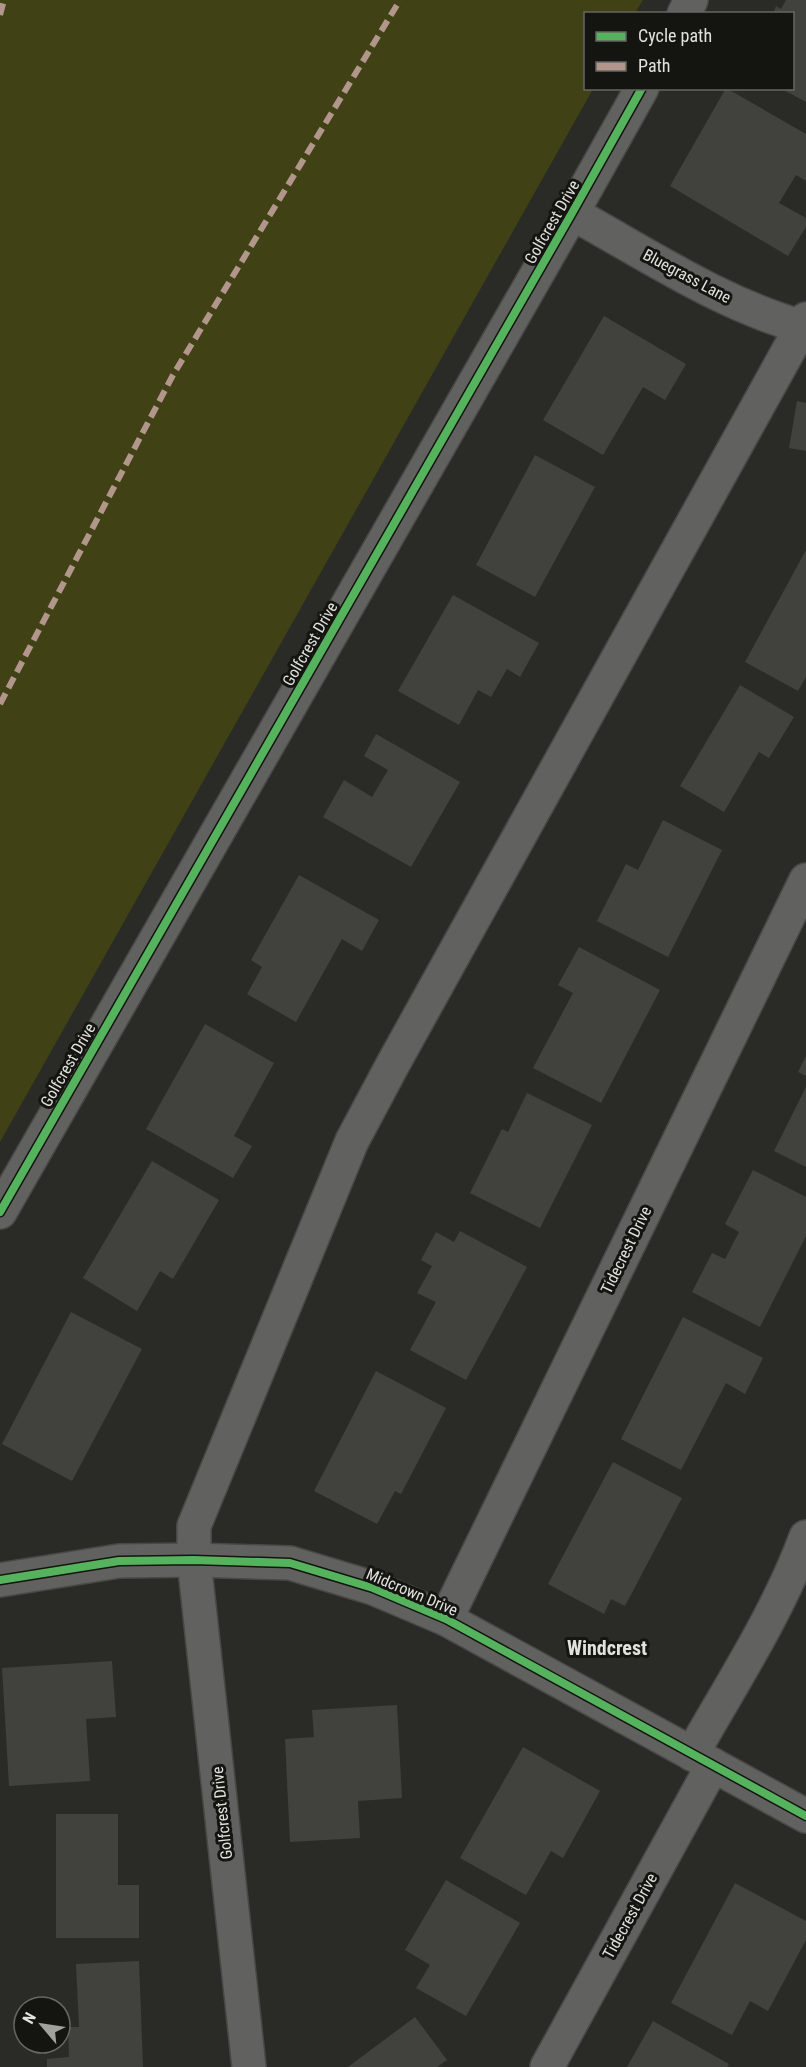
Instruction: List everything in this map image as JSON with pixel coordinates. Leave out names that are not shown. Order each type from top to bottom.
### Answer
[{"type":"street","name":"Golfcrest Drive","points":[[0,1212],[573,213],[641,90]]},
{"type":"street","name":"Bluegrass Lane","points":[[573,213],[697,284],[741,305],[805,325]]},
{"type":"street","name":"Golfcrest Drive","points":[[249,2067],[194,1560],[194,1526],[352,1141],[805,325]]},
{"type":"street","name":"Tidecrest Drive","points":[[446,1619],[806,880]]},
{"type":"street","name":"Tidecrest Drive","points":[[547,2067],[702,1760],[795,1566],[806,1537]]},
{"type":"street","name":"Midcrown Drive","points":[[0,1580],[119,1561],[194,1560],[290,1563],[373,1588],[446,1619],[806,1816]]},
{"type":"shaded area","points":[[0,0],[643,0],[636,12],[584,12],[584,90],[592,90],[0,1142]]},
{"type":"building","points":[[786,0],[806,0],[806,102],[784,90],[794,90],[794,12],[774,12],[776,6],[781,9]]},
{"type":"building","points":[[725,90],[729,90],[806,134],[806,181],[796,175],[779,203],[806,218],[806,227],[788,256],[670,186]]},
{"type":"building","points":[[604,316],[686,364],[665,400],[643,387],[603,455],[543,420]]},
{"type":"building","points":[[797,401],[806,403],[806,451],[789,448]]},
{"type":"building","points":[[535,455],[595,487],[535,597],[476,565]]},
{"type":"building","points":[[806,550],[806,677],[798,691],[745,662]]},
{"type":"building","points":[[453,595],[539,643],[520,677],[507,669],[491,697],[478,690],[459,725],[398,691]]},
{"type":"building","points":[[740,685],[794,717],[769,758],[759,752],[724,812],[680,786]]},
{"type":"building","points":[[376,734],[460,782],[411,867],[323,817],[344,780],[372,797],[388,770],[364,756]]},
{"type":"building","points":[[663,820],[722,850],[668,957],[597,921],[626,864],[638,870]]},
{"type":"building","points":[[299,875],[379,920],[362,951],[342,939],[296,1022],[247,994],[262,967],[251,960]]},
{"type":"building","points":[[579,947],[660,990],[601,1103],[533,1068],[573,993],[558,985]]},
{"type":"building","points":[[205,1024],[274,1063],[234,1136],[252,1146],[233,1178],[146,1129]]},
{"type":"building","points":[[806,1056],[806,1076],[798,1072]]},
{"type":"building","points":[[806,1087],[806,1167],[774,1151]]},
{"type":"building","points":[[527,1093],[592,1125],[540,1228],[470,1193],[502,1129],[508,1132]]},
{"type":"building","points":[[152,1161],[219,1200],[173,1279],[160,1271],[137,1311],[83,1278]]},
{"type":"building","points":[[753,1170],[806,1197],[806,1236],[760,1327],[692,1292],[712,1253],[725,1259],[739,1232],[725,1224]]},
{"type":"building","points":[[460,1231],[527,1267],[466,1380],[410,1350],[436,1302],[417,1293],[432,1266],[421,1260],[436,1232],[454,1242]]},
{"type":"building","points":[[71,1312],[142,1349],[72,1481],[2,1444]]},
{"type":"building","points":[[683,1317],[763,1358],[745,1394],[726,1383],[681,1470],[621,1439]]},
{"type":"building","points":[[376,1371],[446,1408],[401,1494],[395,1491],[377,1524],[314,1491]]},
{"type":"building","points":[[613,1462],[682,1498],[625,1606],[611,1599],[604,1614],[548,1584]]},
{"type":"building","points":[[112,1661],[116,1717],[86,1719],[90,1781],[9,1786],[2,1668]]},
{"type":"building","points":[[397,1705],[402,1798],[358,1801],[360,1838],[290,1842],[285,1739],[314,1737],[312,1710]]},
{"type":"building","points":[[523,1747],[600,1791],[563,1858],[551,1851],[526,1895],[460,1858]]},
{"type":"building","points":[[56,1814],[118,1814],[118,1885],[139,1885],[139,1938],[56,1938]]},
{"type":"building","points":[[446,1880],[520,1923],[466,2016],[416,1988],[430,1965],[405,1950]]},
{"type":"building","points":[[735,1883],[806,1921],[806,1940],[768,2011],[750,2001],[732,2035],[671,2003]]},
{"type":"building","points":[[139,1961],[143,2067],[47,2067],[47,2059],[72,2055],[72,2027],[79,2027],[76,1964]]},
{"type":"building","points":[[415,2017],[447,2060],[437,2067],[348,2067]]},
{"type":"building","points":[[653,2021],[729,2064],[727,2067],[627,2067]]},
{"type":"marked path","points":[[0,15],[4,0]]},
{"type":"marked path","points":[[0,704],[173,375],[400,0]]},
{"type":"cycle path","points":[[0,1212],[641,90]]},
{"type":"cycle path","points":[[0,1580],[119,1561],[194,1560],[290,1563],[373,1588],[446,1619],[806,1816]]},
{"type":"district","name":"Windcrest","points":[[607,1648]]}]
